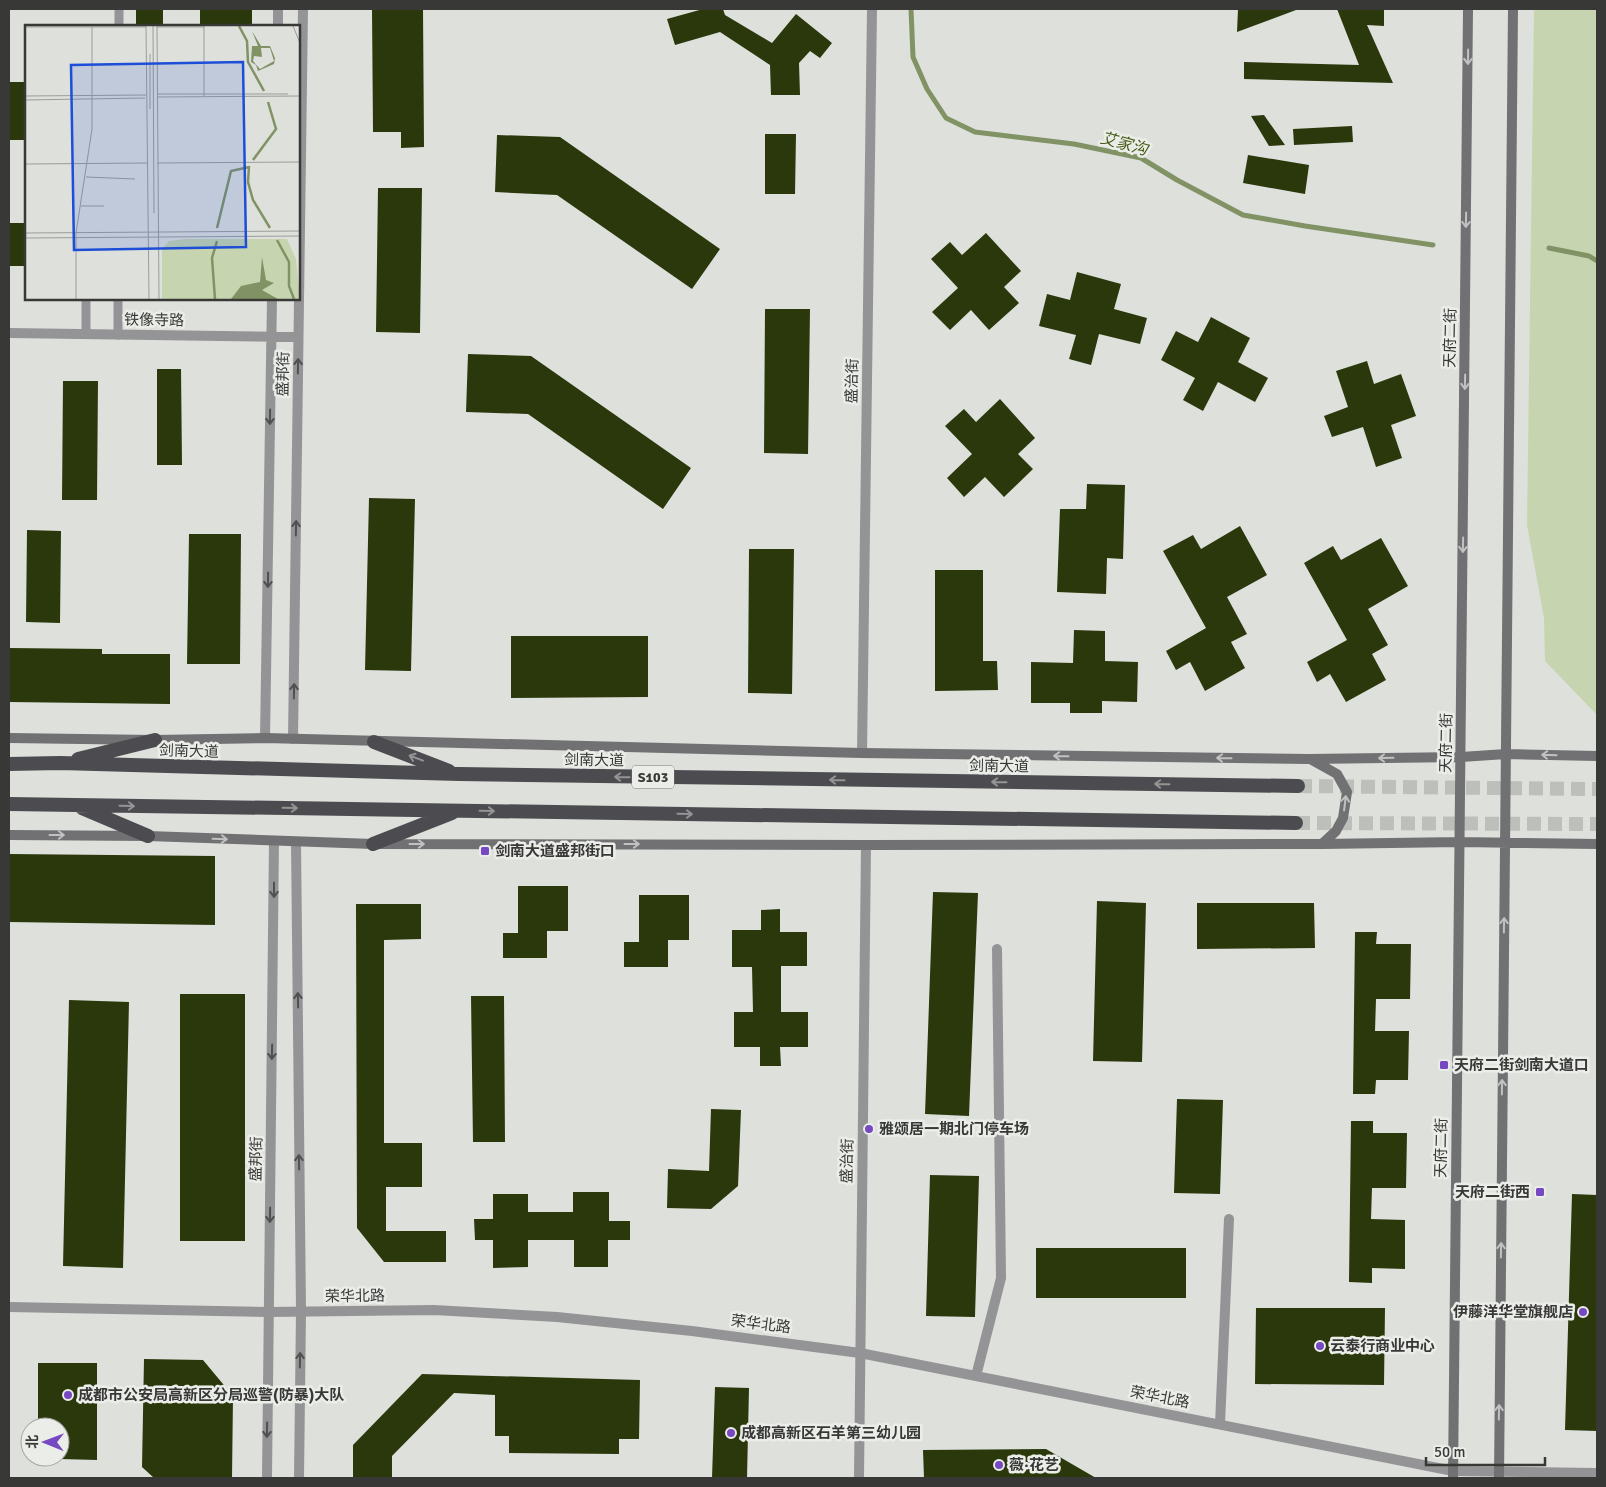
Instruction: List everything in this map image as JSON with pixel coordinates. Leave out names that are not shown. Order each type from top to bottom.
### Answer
[{"type":"highway","points":[[60,763],[155,740]]},
{"type":"highway","points":[[374,742],[459,774]]},
{"type":"highway","name":"剑南大道","points":[[9,764],[60,763],[459,774],[1298,786]]},
{"type":"highway","points":[[9,804],[1296,823]]},
{"type":"highway","points":[[74,805],[148,836]]},
{"type":"highway","points":[[373,844],[459,810]]},
{"type":"main road","name":"天府二街","points":[[1453,1475],[1468,9]]},
{"type":"main road","points":[[1499,1475],[1513,9]]},
{"type":"main road","points":[[9,738],[155,740],[264,738],[862,753],[1309,759],[1461,757],[1506,754],[1597,756]]},
{"type":"main road","points":[[1309,759],[1338,774],[1347,792],[1343,818],[1336,831],[1322,844]]},
{"type":"main road","points":[[9,834],[148,836],[373,844],[866,845],[1460,842],[1597,844]]},
{"type":"street","points":[[278,9],[278,25]]},
{"type":"street","name":"盛邦街","points":[[300,206],[303,9]]},
{"type":"street","name":"盛治街","points":[[862,753],[872,9]]},
{"type":"street","name":"盛邦街","points":[[264,738],[272,300]]},
{"type":"street","name":"盛邦街","points":[[293,740],[299,300]]},
{"type":"street","name":"铁像寺路","points":[[9,333],[298,337]]},
{"type":"street","name":"盛邦街","points":[[266,1478],[274,841]]},
{"type":"street","points":[[296,842],[301,1312],[299,1478]]},
{"type":"street","name":"盛治街","points":[[859,1478],[866,845]]},
{"type":"street","points":[[976,1376],[1001,1278],[997,949]]},
{"type":"street","points":[[1220,1424],[1229,1219]]},
{"type":"street","name":"荣华北路","points":[[9,1307],[269,1312],[434,1310],[557,1317],[692,1331],[860,1353],[1220,1424],[1453,1475],[1597,1473]]},
{"type":"lane","points":[[119,9],[119,25]]},
{"type":"lane","points":[[86,300],[86,334]]},
{"type":"lane","points":[[118,300],[118,335]]},
{"type":"green space","points":[[1534,9],[1597,9],[1597,715],[1545,661],[1544,618],[1527,525]]},
{"type":"building","points":[[136,9],[163,9],[163,25],[136,25]]},
{"type":"building","points":[[200,9],[252,9],[252,25],[200,25]]},
{"type":"building","points":[[372,9],[423,9],[424,147],[401,148],[401,132],[373,132]]},
{"type":"building","points":[[703,9],[723,9],[725,15],[772,43],[796,14],[832,43],[820,58],[810,51],[799,63],[800,95],[771,95],[770,65],[720,32],[675,45],[667,19]]},
{"type":"building","points":[[1238,9],[1295,9],[1296,10],[1237,32]]},
{"type":"building","points":[[1337,9],[1384,9],[1384,26],[1367,25],[1393,83],[1244,79],[1244,62],[1359,65]]},
{"type":"building","points":[[9,82],[25,82],[25,140],[9,140]]},
{"type":"building","points":[[1264,115],[1285,145],[1269,146],[1251,116]]},
{"type":"building","points":[[1352,126],[1353,142],[1294,145],[1293,129]]},
{"type":"building","points":[[765,134],[796,134],[795,194],[765,194]]},
{"type":"building","points":[[497,135],[560,137],[720,249],[692,289],[557,195],[495,192]]},
{"type":"building","points":[[1248,155],[1309,165],[1305,194],[1243,183]]},
{"type":"building","points":[[378,188],[422,188],[420,333],[376,332]]},
{"type":"building","points":[[9,223],[25,223],[25,266],[9,266]]},
{"type":"building","points":[[986,233],[1021,271],[1004,287],[1019,303],[989,330],[971,310],[950,330],[932,312],[958,288],[931,259],[950,242],[962,255]]},
{"type":"building","points":[[1077,272],[1121,284],[1114,309],[1147,318],[1140,344],[1099,334],[1091,365],[1069,359],[1076,335],[1039,326],[1047,294],[1070,300]]},
{"type":"building","points":[[765,309],[810,309],[808,454],[764,453]]},
{"type":"building","points":[[1211,317],[1250,338],[1238,362],[1268,378],[1255,402],[1218,382],[1203,411],[1183,400],[1195,378],[1161,360],[1176,331],[1198,342]]},
{"type":"building","points":[[468,354],[531,356],[691,468],[663,509],[528,414],[466,412]]},
{"type":"building","points":[[1367,361],[1374,384],[1401,374],[1416,416],[1391,425],[1402,458],[1376,467],[1363,427],[1332,437],[1324,416],[1348,407],[1336,371]]},
{"type":"building","points":[[157,369],[181,369],[182,465],[157,465]]},
{"type":"building","points":[[63,381],[98,381],[97,500],[62,500]]},
{"type":"building","points":[[1000,399],[1035,438],[1018,454],[1033,469],[1004,497],[985,477],[964,497],[947,478],[972,454],[945,426],[964,409],[976,422]]},
{"type":"building","points":[[1087,484],[1125,485],[1123,559],[1107,558],[1106,594],[1057,592],[1060,509],[1086,509]]},
{"type":"building","points":[[369,498],[415,499],[411,671],[365,670]]},
{"type":"building","points":[[1240,526],[1267,575],[1227,597],[1247,634],[1231,642],[1245,668],[1205,691],[1190,662],[1176,670],[1166,651],[1206,628],[1163,551],[1193,535],[1201,549]]},
{"type":"building","points":[[27,530],[61,531],[60,623],[26,622]]},
{"type":"building","points":[[189,534],[241,534],[240,664],[187,664]]},
{"type":"building","points":[[1381,538],[1408,586],[1368,609],[1388,645],[1372,654],[1386,680],[1346,702],[1330,674],[1317,682],[1307,662],[1347,640],[1304,563],[1333,546],[1341,560]]},
{"type":"building","points":[[749,549],[794,549],[792,694],[748,693]]},
{"type":"building","points":[[935,570],[983,570],[983,661],[997,661],[998,690],[935,691]]},
{"type":"building","points":[[1074,630],[1105,631],[1105,661],[1138,662],[1137,702],[1102,701],[1102,713],[1070,713],[1070,703],[1031,703],[1031,662],[1073,663]]},
{"type":"building","points":[[511,636],[648,636],[648,697],[511,698]]},
{"type":"building","points":[[9,648],[102,649],[102,654],[170,654],[170,704],[9,702]]},
{"type":"building","points":[[9,854],[215,856],[215,925],[9,922]]},
{"type":"building","points":[[518,886],[568,886],[568,931],[547,931],[547,958],[503,958],[503,933],[518,933]]},
{"type":"building","points":[[933,892],[978,893],[969,1116],[925,1114]]},
{"type":"building","points":[[639,895],[689,895],[689,940],[668,940],[668,967],[624,967],[624,942],[639,942]]},
{"type":"building","points":[[1097,901],[1146,903],[1142,1062],[1093,1061]]},
{"type":"building","points":[[1197,903],[1314,903],[1315,948],[1197,949]]},
{"type":"building","points":[[356,904],[421,904],[421,939],[384,940],[384,1143],[422,1143],[422,1187],[386,1187],[386,1231],[446,1231],[446,1262],[384,1262],[357,1228]]},
{"type":"building","points":[[780,909],[780,932],[807,932],[807,966],[781,966],[781,1012],[808,1012],[808,1047],[780,1047],[781,1066],[760,1066],[760,1047],[734,1047],[734,1012],[753,1012],[752,967],[732,967],[732,930],[761,930],[761,910]]},
{"type":"building","points":[[1355,932],[1377,932],[1376,944],[1411,944],[1410,999],[1376,999],[1375,1031],[1409,1031],[1408,1080],[1376,1080],[1375,1094],[1353,1094]]},
{"type":"building","points":[[180,994],[245,994],[245,1241],[180,1241]]},
{"type":"building","points":[[471,996],[504,996],[505,1142],[473,1142]]},
{"type":"building","points":[[69,1000],[129,1002],[123,1268],[63,1266]]},
{"type":"building","points":[[1177,1099],[1223,1100],[1220,1194],[1174,1193]]},
{"type":"building","points":[[711,1109],[741,1110],[738,1186],[711,1209],[667,1208],[668,1169],[709,1171]]},
{"type":"building","points":[[1351,1121],[1373,1121],[1373,1133],[1407,1133],[1406,1188],[1372,1188],[1371,1219],[1405,1220],[1405,1269],[1372,1268],[1372,1283],[1349,1282]]},
{"type":"building","points":[[930,1175],[979,1176],[975,1317],[926,1316]]},
{"type":"building","points":[[573,1192],[609,1192],[609,1221],[630,1221],[630,1240],[608,1240],[608,1267],[574,1267],[574,1240],[528,1240],[528,1267],[493,1268],[493,1240],[475,1240],[474,1219],[493,1219],[493,1194],[528,1194],[528,1212],[573,1212]]},
{"type":"building","name":"伊藤洋华堂旗舰店","points":[[1572,1194],[1597,1195],[1597,1431],[1565,1430]]},
{"type":"building","points":[[1036,1248],[1186,1248],[1186,1298],[1036,1298]]},
{"type":"building","name":"云泰行商业中心","points":[[1256,1308],[1385,1308],[1384,1385],[1255,1384]]},
{"type":"building","points":[[144,1359],[203,1360],[233,1396],[232,1478],[154,1478],[142,1467]]},
{"type":"building","name":"成都市公安局高新区分局巡警(防暴)大队","points":[[38,1363],[97,1363],[97,1460],[70,1459],[70,1417],[38,1417]]},
{"type":"building","points":[[422,1374],[640,1380],[639,1439],[619,1439],[619,1454],[509,1453],[509,1436],[495,1436],[495,1395],[454,1393],[392,1456],[392,1478],[353,1478],[353,1445]]},
{"type":"building","name":"成都高新区石羊第三幼儿园","points":[[715,1387],[749,1388],[747,1478],[712,1478]]},
{"type":"building","points":[[1046,1449],[1096,1478],[924,1478],[923,1450]]},
{"type":"waterway","name":"艾家沟","points":[[911,9],[913,57],[927,89],[946,118],[975,132],[1074,144],[1141,158],[1177,180],[1243,215],[1433,245]]},
{"type":"waterway","name":"艾家沟","points":[[1549,248],[1589,256],[1597,261]]},
{"type":"tunnel","points":[[1298,786],[1597,789]]},
{"type":"tunnel","points":[[1296,823],[1597,824]]},
{"type":"place","name":"剑南大道盛邦街口","points":[[485,851]]},
{"type":"place","name":"天府二街剑南大道口","points":[[1444,1065]]},
{"type":"place","name":"雅颂居一期北门停车场","points":[[869,1129]]},
{"type":"place","name":"天府二街西","points":[[1540,1192]]},
{"type":"place","name":"伊藤洋华堂旗舰店","points":[[1583,1312]]},
{"type":"place","name":"云泰行商业中心","points":[[1320,1346]]},
{"type":"place","name":"成都市公安局高新区分局巡警(防暴)大队","points":[[68,1395]]},
{"type":"place","name":"成都高新区石羊第三幼儿园","points":[[731,1433]]},
{"type":"place","name":"薇·花艺","points":[[999,1465]]}]
